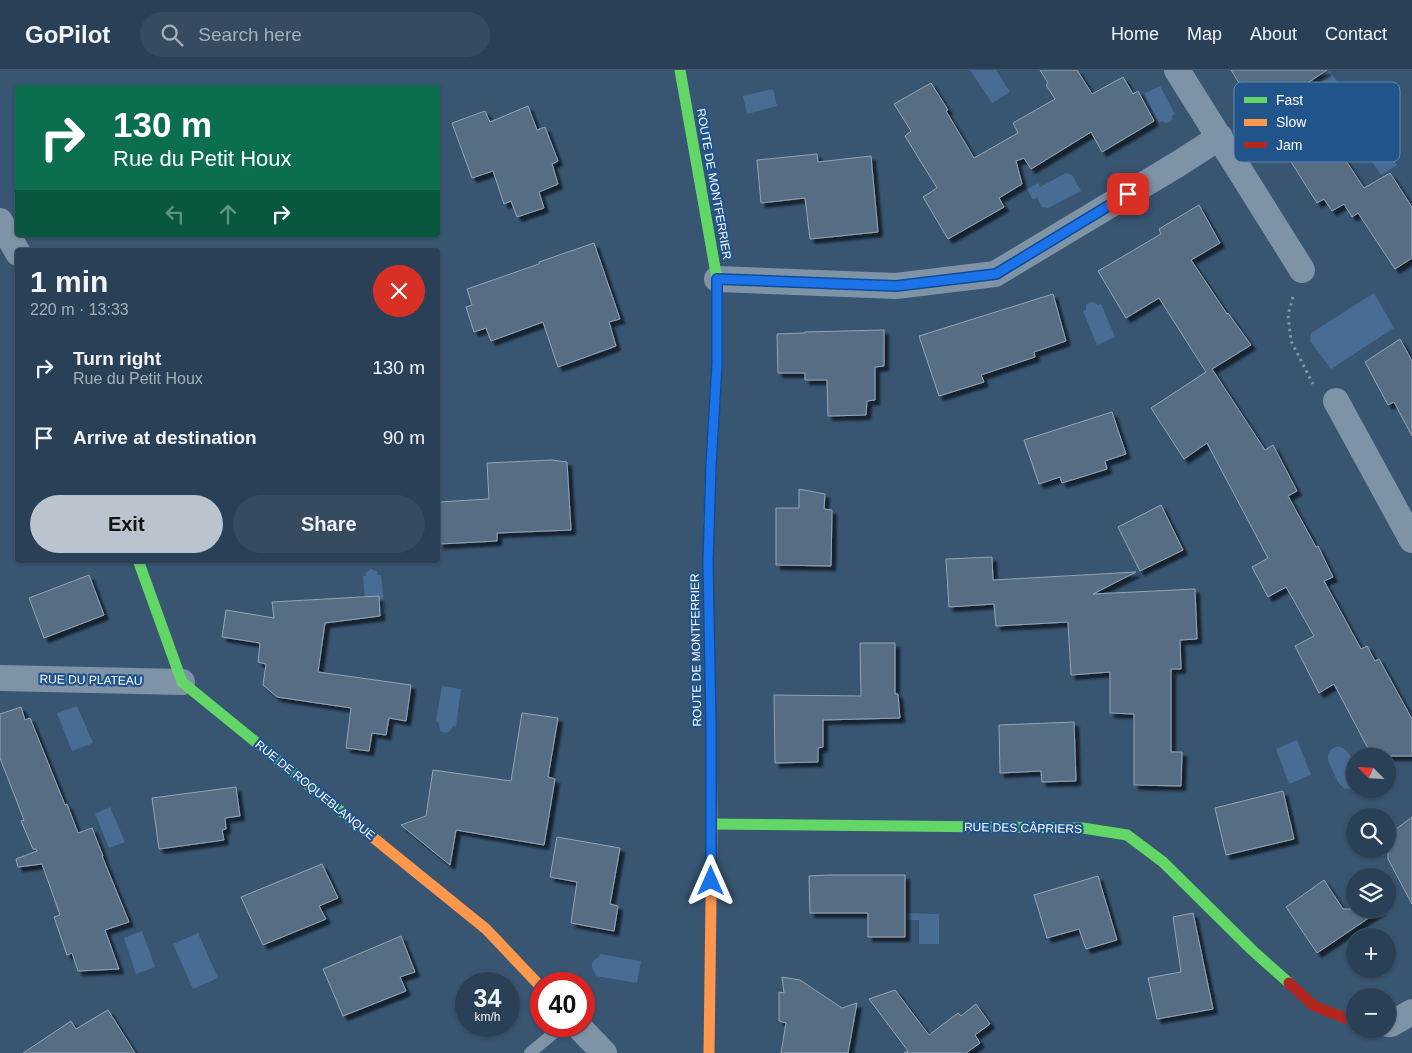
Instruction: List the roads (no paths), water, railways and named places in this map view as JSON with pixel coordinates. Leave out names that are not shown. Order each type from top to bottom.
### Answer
[{"type":"street","name":"ROUTE DE MONTFERRIER","points":[[680,70],[717,279],[717,364],[708,563],[712,824],[710,1053]]},
{"type":"street","points":[[1177,70],[1234,160]]},
{"type":"street","points":[[717,279],[896,286],[996,274],[1220,137]]},
{"type":"street","points":[[1235,162],[1302,270]]},
{"type":"street","points":[[0,221],[15,248]]},
{"type":"street","points":[[1336,401],[1412,540]]},
{"type":"street","points":[[139,563],[182,682]]},
{"type":"street","name":"RUE DU PLATEAU","points":[[0,678],[182,682]]},
{"type":"street","name":"RUE DE ROQUEBLANQUE","points":[[182,682],[486,929],[530,975]]},
{"type":"street","name":"RUE DES CÂPRIERS","points":[[712,824],[1083,828],[1127,835],[1163,862],[1252,950],[1314,1006],[1346,1018]]},
{"type":"street","points":[[1396,1021],[1412,1012]]},
{"type":"street","points":[[589,1037],[604,1053]]},
{"type":"lane","points":[[530,1053],[549,1037]]},
{"type":"water","points":[[970,70],[996,70],[1010,92],[992,103]]},
{"type":"water","points":[[1330,71],[1337,82],[1314,82]]},
{"type":"water","points":[[1160,86],[1175,114],[1172,116],[1172,120],[1167,123],[1162,121],[1159,123],[1144,94]]},
{"type":"water","points":[[773,89],[777,106],[747,114],[743,96]]},
{"type":"water","points":[[1372,162],[1395,162],[1397,165],[1381,175]]},
{"type":"water","points":[[1066,173],[1072,175],[1081,191],[1048,208],[1042,207],[1037,197],[1033,200],[1027,189],[1038,183],[1040,187]]},
{"type":"water","points":[[1374,293],[1394,328],[1331,369],[1310,341],[1311,333]]},
{"type":"water","points":[[1090,302],[1098,305],[1101,304],[1115,337],[1097,345],[1083,311],[1086,310],[1086,305]]},
{"type":"water","points":[[370,569],[377,571],[378,575],[381,575],[385,612],[383,616],[369,617],[366,614],[363,576],[366,576]]},
{"type":"water","points":[[442,686],[461,689],[456,726],[453,726],[446,733],[440,731],[439,723],[436,721]]},
{"type":"water","points":[[77,706],[93,743],[72,751],[57,713]]},
{"type":"water","points":[[1297,740],[1311,775],[1289,784],[1276,749]]},
{"type":"water","points":[[1338,746],[1346,751],[1346,788],[1336,779],[1328,761],[1328,754],[1333,748]]},
{"type":"water","points":[[110,807],[125,842],[109,848],[95,814]]},
{"type":"water","points":[[907,913],[939,914],[939,944],[919,944],[919,920],[907,920]]},
{"type":"water","points":[[142,931],[155,967],[136,974],[124,938]]},
{"type":"water","points":[[198,933],[218,978],[193,989],[173,944]]},
{"type":"water","points":[[600,954],[641,961],[637,983],[596,976],[592,964]]}]
